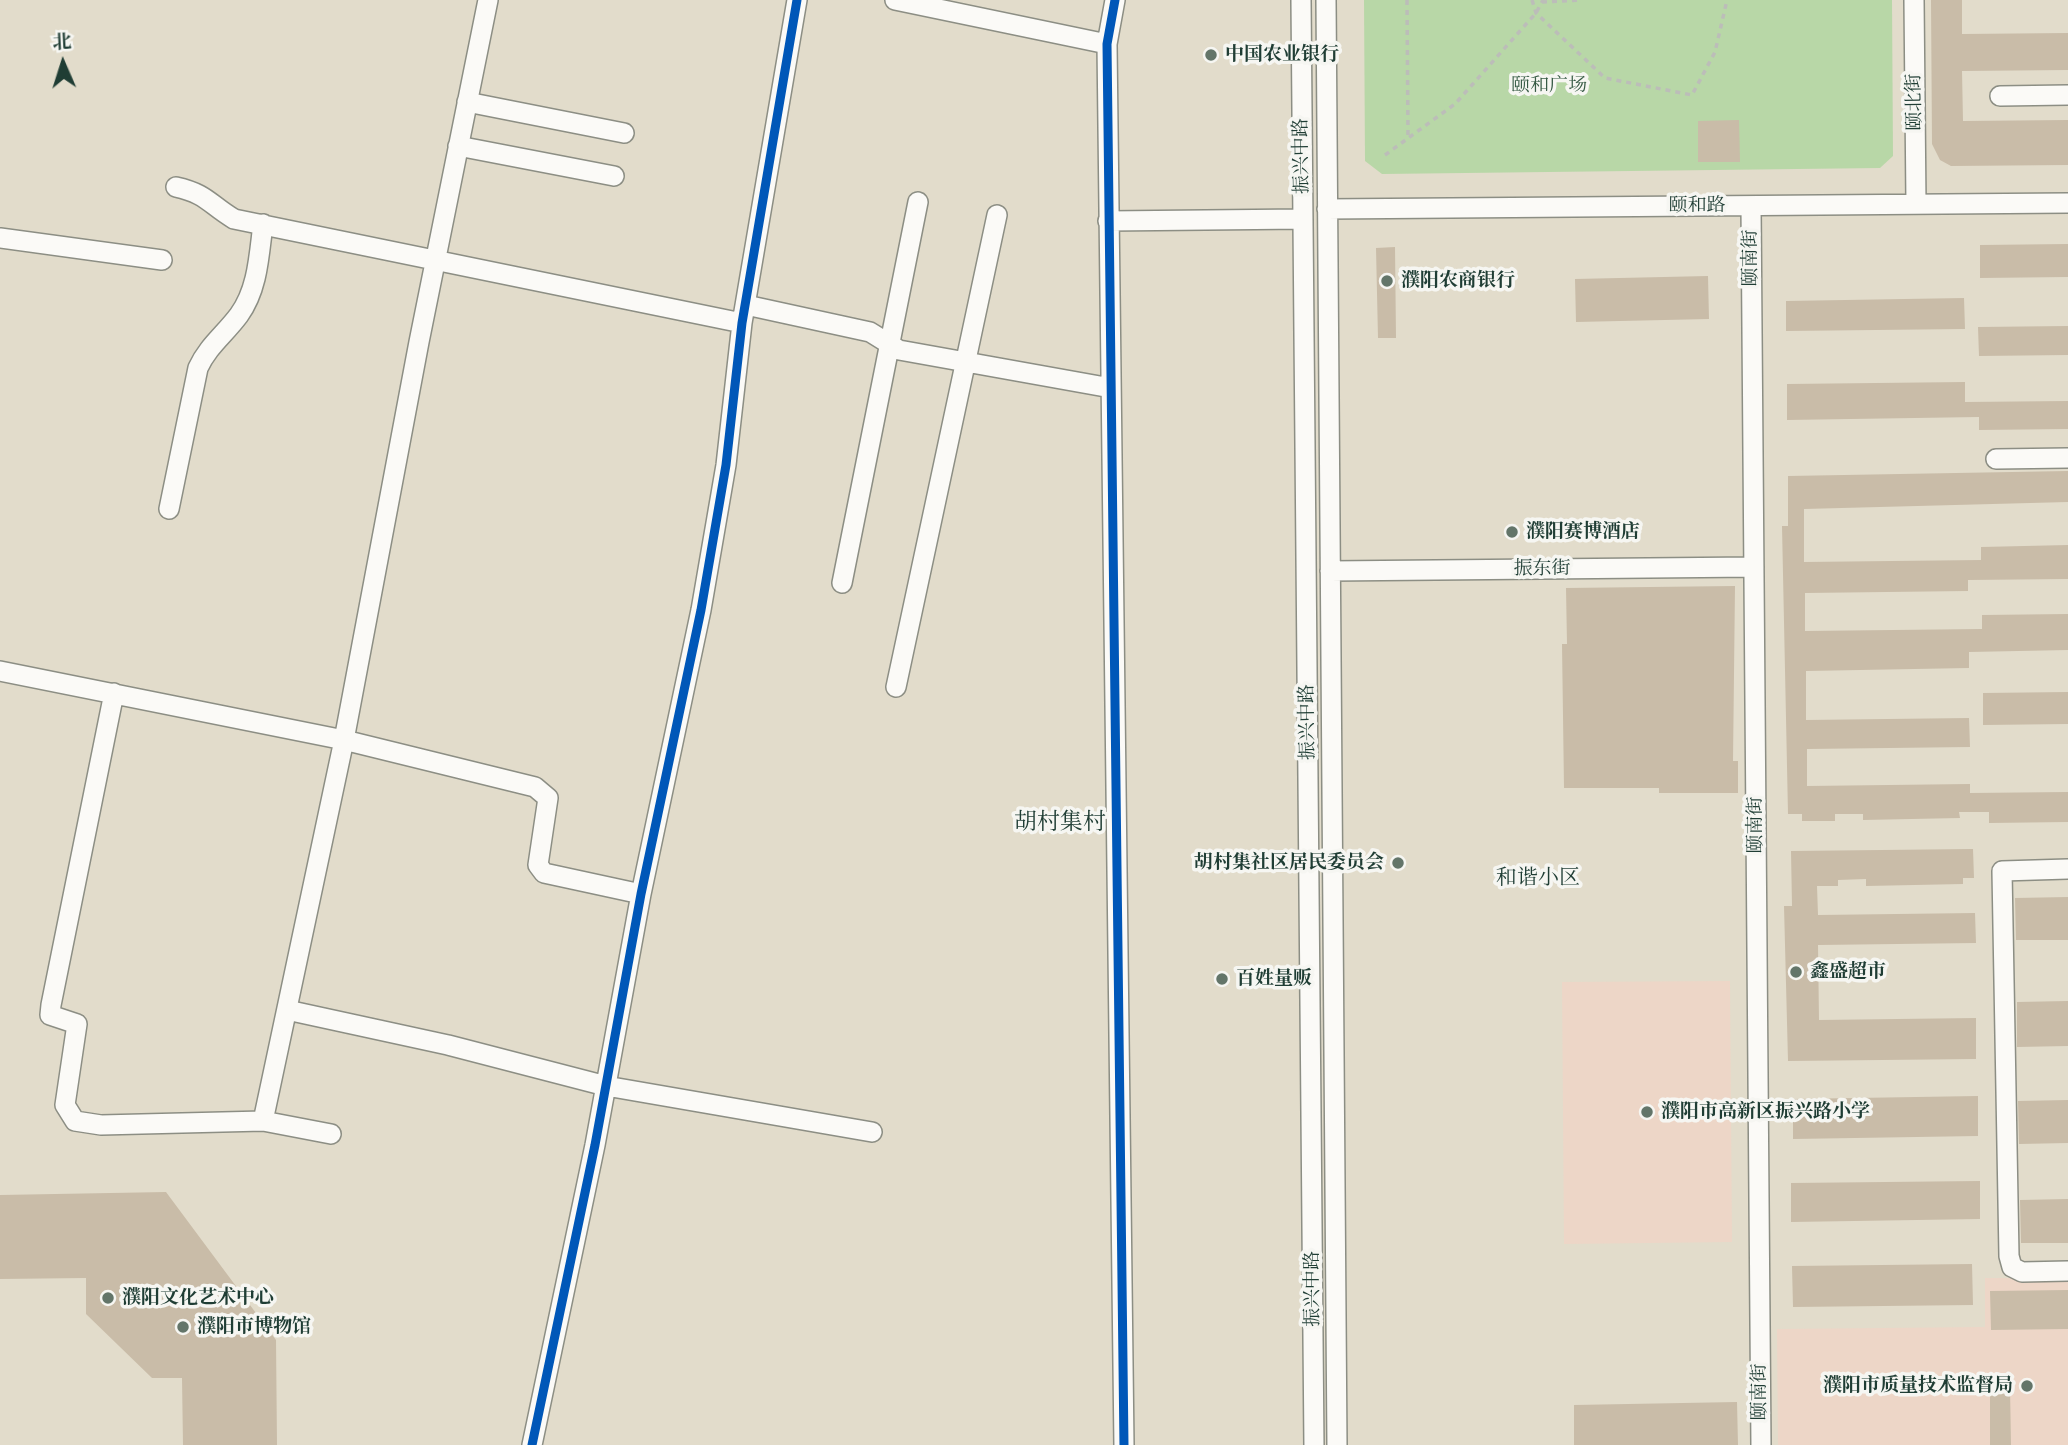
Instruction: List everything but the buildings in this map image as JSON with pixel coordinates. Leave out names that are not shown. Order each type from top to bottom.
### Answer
[{"type":"street","points":[[263,1121],[344,740],[488,0]]},
{"type":"street","points":[[532,1445],[606,1086],[641,894],[701,610],[726,465],[744,314],[797,0]]},
{"type":"street","points":[[895,0],[1107,44]]},
{"type":"street","points":[[1115,0],[1107,44],[1108,221],[1124,1445]]},
{"type":"street","name":"振兴中路","points":[[1301,0],[1314,1445]]},
{"type":"street","name":"振兴中路","points":[[1326,0],[1338,1445]]},
{"type":"street","name":"颐北街","points":[[1914,0],[1916,204]]},
{"type":"street","points":[[2000,96],[2068,95]]},
{"type":"street","points":[[467,102],[624,133]]},
{"type":"street","points":[[458,146],[614,176]]},
{"type":"street","points":[[176,187],[200,192],[217,209],[234,219],[436,259],[744,314],[870,332],[899,350],[1111,388]]},
{"type":"street","points":[[842,583],[918,202]]},
{"type":"street","name":"颐和路","points":[[1327,209],[2068,203]]},
{"type":"street","name":"颐南街","points":[[1751,206],[1761,1445]]},
{"type":"street","points":[[896,687],[997,215]]},
{"type":"street","points":[[1108,221],[1303,219]]},
{"type":"street","points":[[169,509],[198,368],[207,350],[240,314],[254,288],[263,224]]},
{"type":"street","points":[[0,238],[162,260]]},
{"type":"street","points":[[1996,459],[2068,458]]},
{"type":"street","name":"振东街","points":[[1330,571],[1754,567]]},
{"type":"street","points":[[0,671],[344,740],[535,787],[548,799],[538,865],[544,873],[641,894]]},
{"type":"street","points":[[114,693],[51,1005],[50,1015],[77,1024],[65,1105],[75,1121],[101,1125],[263,1121],[331,1134]]},
{"type":"street","points":[[2068,869],[2003,871],[2009,1256],[2012,1266],[2022,1272],[2068,1271]]},
{"type":"street","points":[[287,1010],[448,1045],[606,1086],[872,1132]]},
{"type":"path","points":[[1407,0],[1408,136]]},
{"type":"path","points":[[1532,0],[1536,13],[1605,78],[1692,95],[1715,52],[1727,0]]},
{"type":"path","points":[[1385,155],[1455,104],[1536,13],[1542,1],[1581,0]]},
{"type":"shaded area","name":"濮阳市高新区振兴路小学","points":[[1730,981],[1732,1242],[1564,1244],[1562,982]]},
{"type":"shaded area","points":[[1985,1278],[2068,1278],[2068,1445],[1778,1445],[1777,1329],[1985,1327]]},
{"type":"green space","name":"颐和广场","points":[[1364,0],[1892,0],[1893,156],[1880,168],[1382,174],[1365,161]]},
{"type":"cycle path","points":[[532,1445],[595,1145],[641,894],[701,610],[726,465],[742,323],[797,0]]},
{"type":"cycle path","points":[[1115,0],[1107,44],[1124,1445]]},
{"type":"place","name":"中国农业银行","points":[[1211,55]]},
{"type":"place","name":"濮阳农商银行","points":[[1387,281]]},
{"type":"place","name":"濮阳赛博酒店","points":[[1512,532]]},
{"type":"place","name":"胡村集社区居民委员会","points":[[1398,863]]},
{"type":"place","name":"鑫盛超市","points":[[1796,972]]},
{"type":"place","name":"百姓量贩","points":[[1222,979]]},
{"type":"place","name":"濮阳市高新区振兴路小学","points":[[1647,1112]]},
{"type":"place","name":"濮阳文化艺术中心","points":[[108,1298]]},
{"type":"place","name":"濮阳市博物馆","points":[[183,1327]]},
{"type":"place","name":"濮阳市质量技术监督局","points":[[2027,1386]]},
{"type":"district","name":"胡村集村","points":[[1060,823]]},
{"type":"district","name":"和谐小区","points":[[1538,879]]}]
